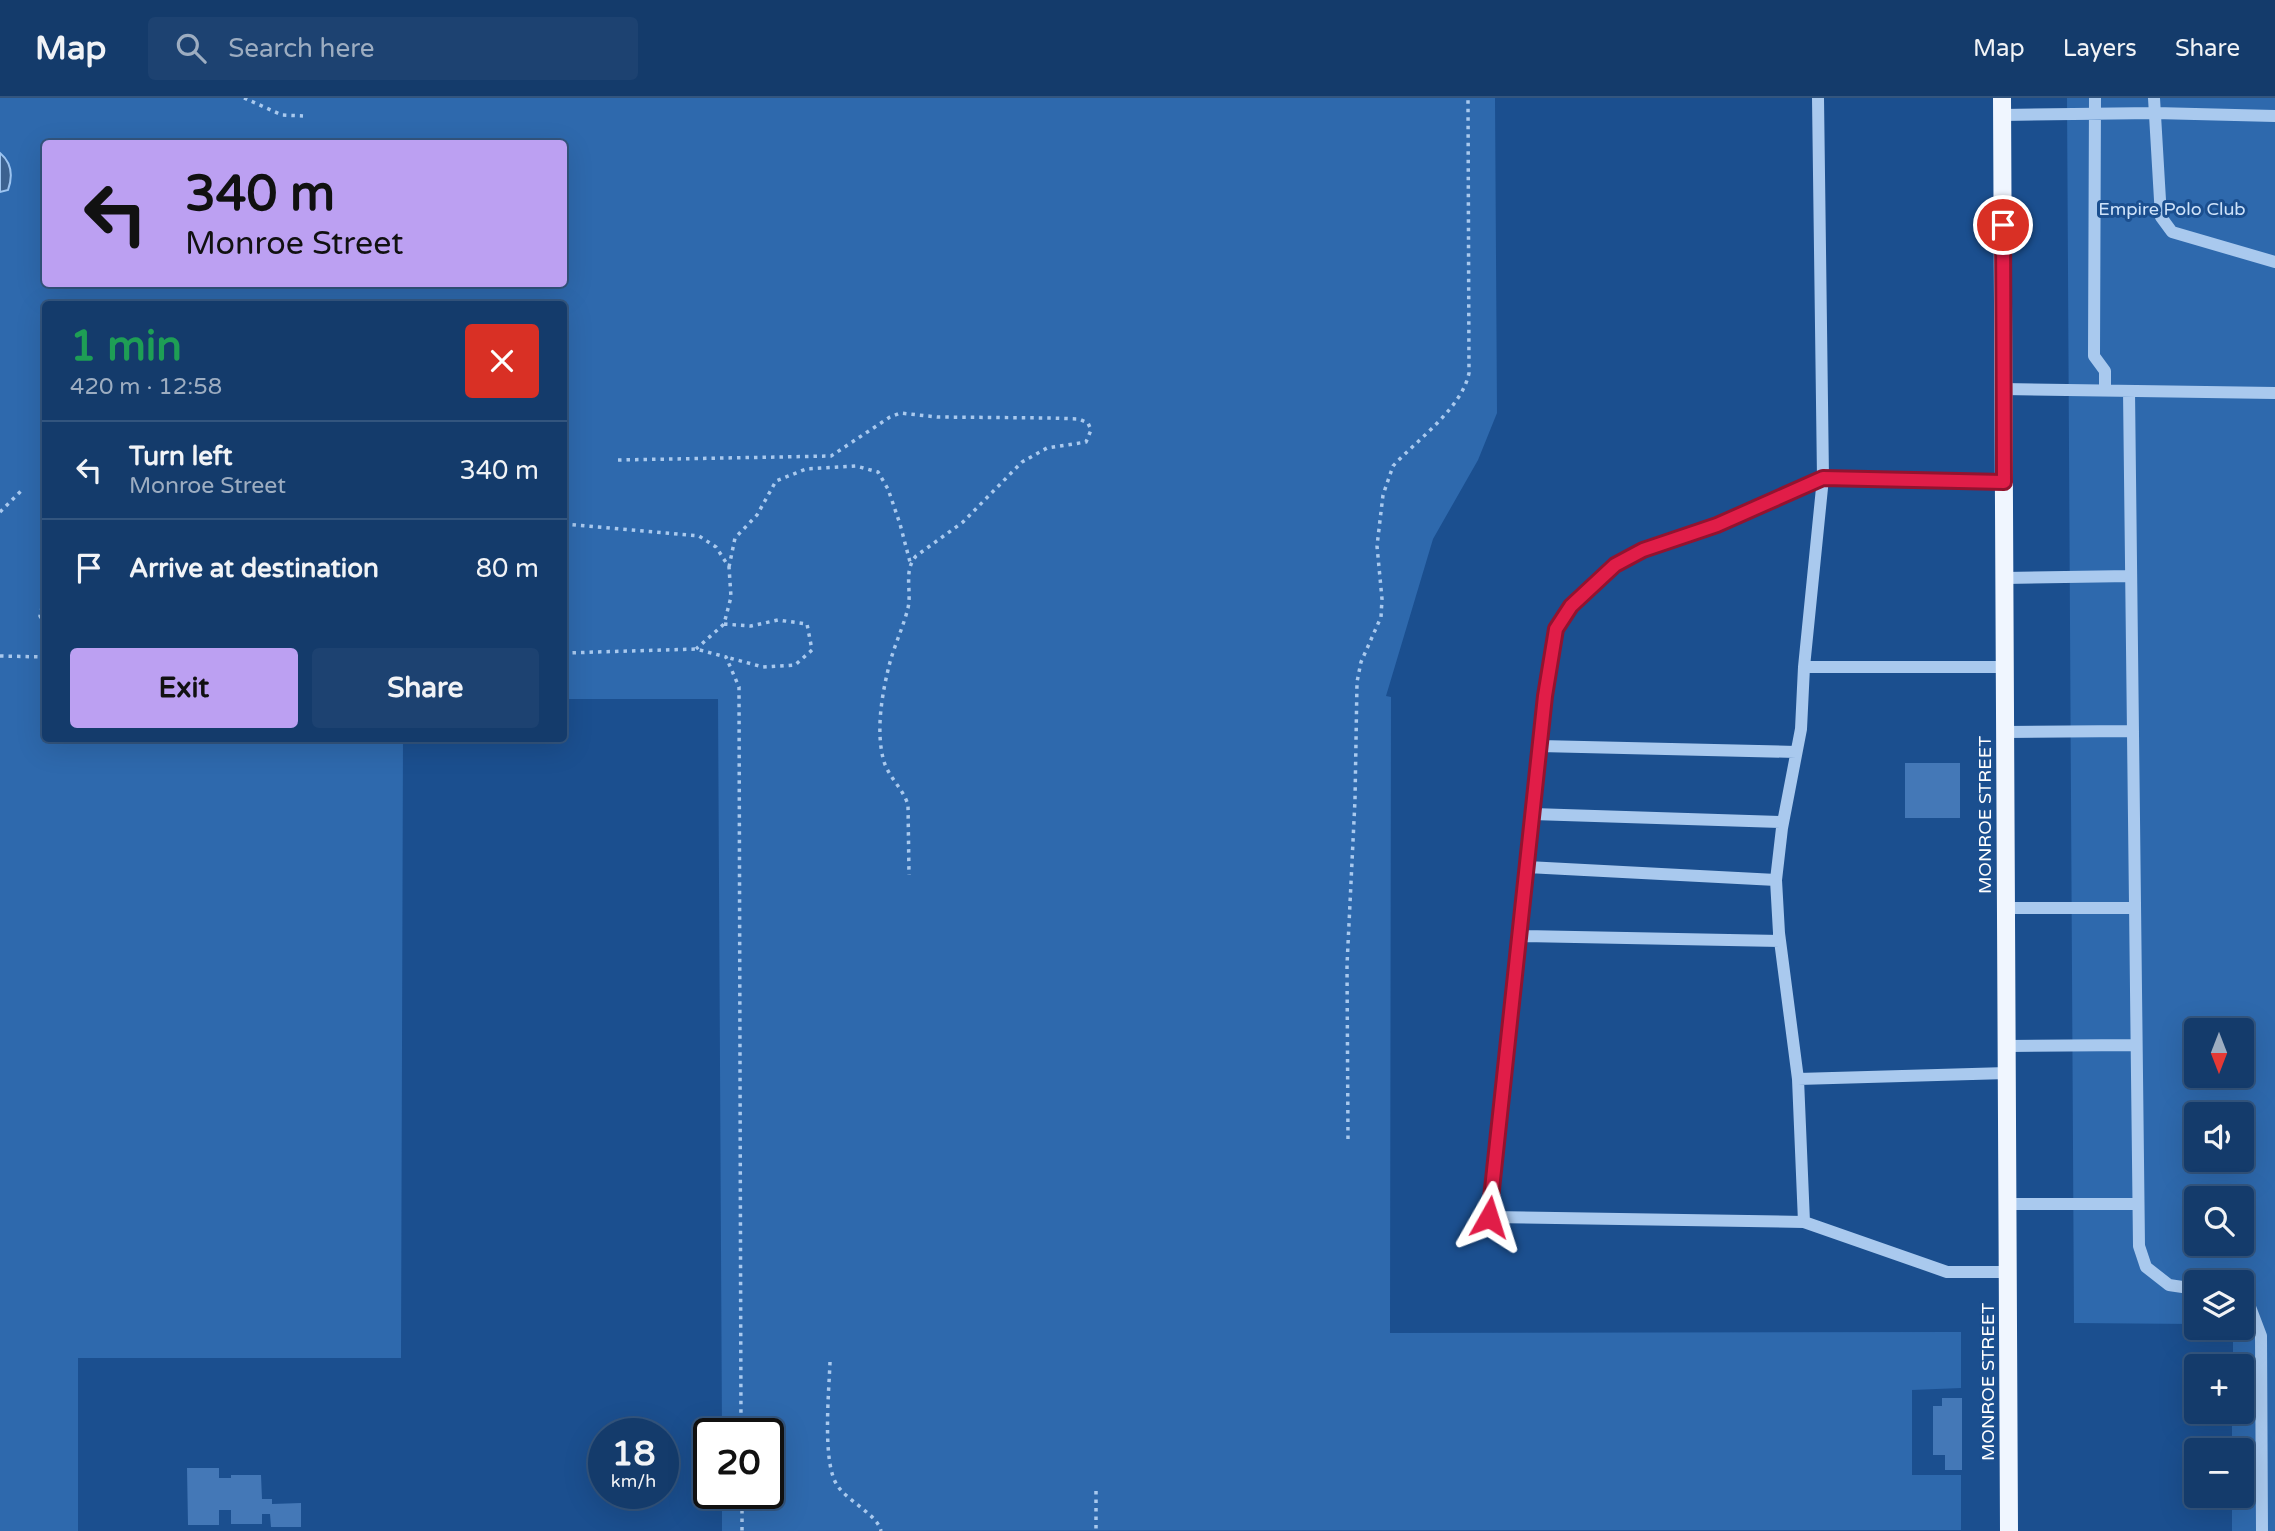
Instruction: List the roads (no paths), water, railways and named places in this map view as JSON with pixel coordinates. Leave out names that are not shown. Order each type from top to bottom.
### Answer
[{"type":"main road","name":"MONROE STREET","points":[[2002,107],[2009,1531]]},
{"type":"lane","points":[[1804,1222],[1798,1079],[1780,941],[1776,880],[1783,822],[1801,729],[1804,667],[1823,478],[1818,98]]},
{"type":"lane","points":[[2095,98],[2094,356],[2105,371],[2105,390]]},
{"type":"lane","points":[[2154,98],[2161,217],[2172,232],[2275,262]]},
{"type":"lane","points":[[2002,107],[2095,114],[2275,116]]},
{"type":"lane","points":[[2003,389],[2275,393]]},
{"type":"lane","points":[[2129,391],[2138,1246],[2146,1267],[2169,1285],[2184,1287]]},
{"type":"lane","points":[[2004,482],[1823,478],[1717,525],[1643,550],[1615,565],[1571,606],[1556,629],[1540,746],[1489,1217],[1804,1222],[1947,1272],[2008,1272]]},
{"type":"lane","points":[[2004,578],[2131,576]]},
{"type":"lane","points":[[1804,667],[2005,667]]},
{"type":"lane","points":[[2005,733],[2133,731]]},
{"type":"lane","points":[[1540,746],[1796,752]]},
{"type":"lane","points":[[1533,814],[1783,822]]},
{"type":"lane","points":[[1527,867],[1776,880]]},
{"type":"lane","points":[[2006,908],[2135,908]]},
{"type":"lane","points":[[1519,936],[1780,941]]},
{"type":"lane","points":[[2007,1046],[2136,1045]]},
{"type":"lane","points":[[1798,1079],[2007,1073]]},
{"type":"lane","points":[[2008,1204],[2138,1205]]},
{"type":"lane","points":[[2254,1318],[2261,1336],[2262,1531]]},
{"type":"park label","name":"Empire Polo Club","points":[[2172,209]]}]
